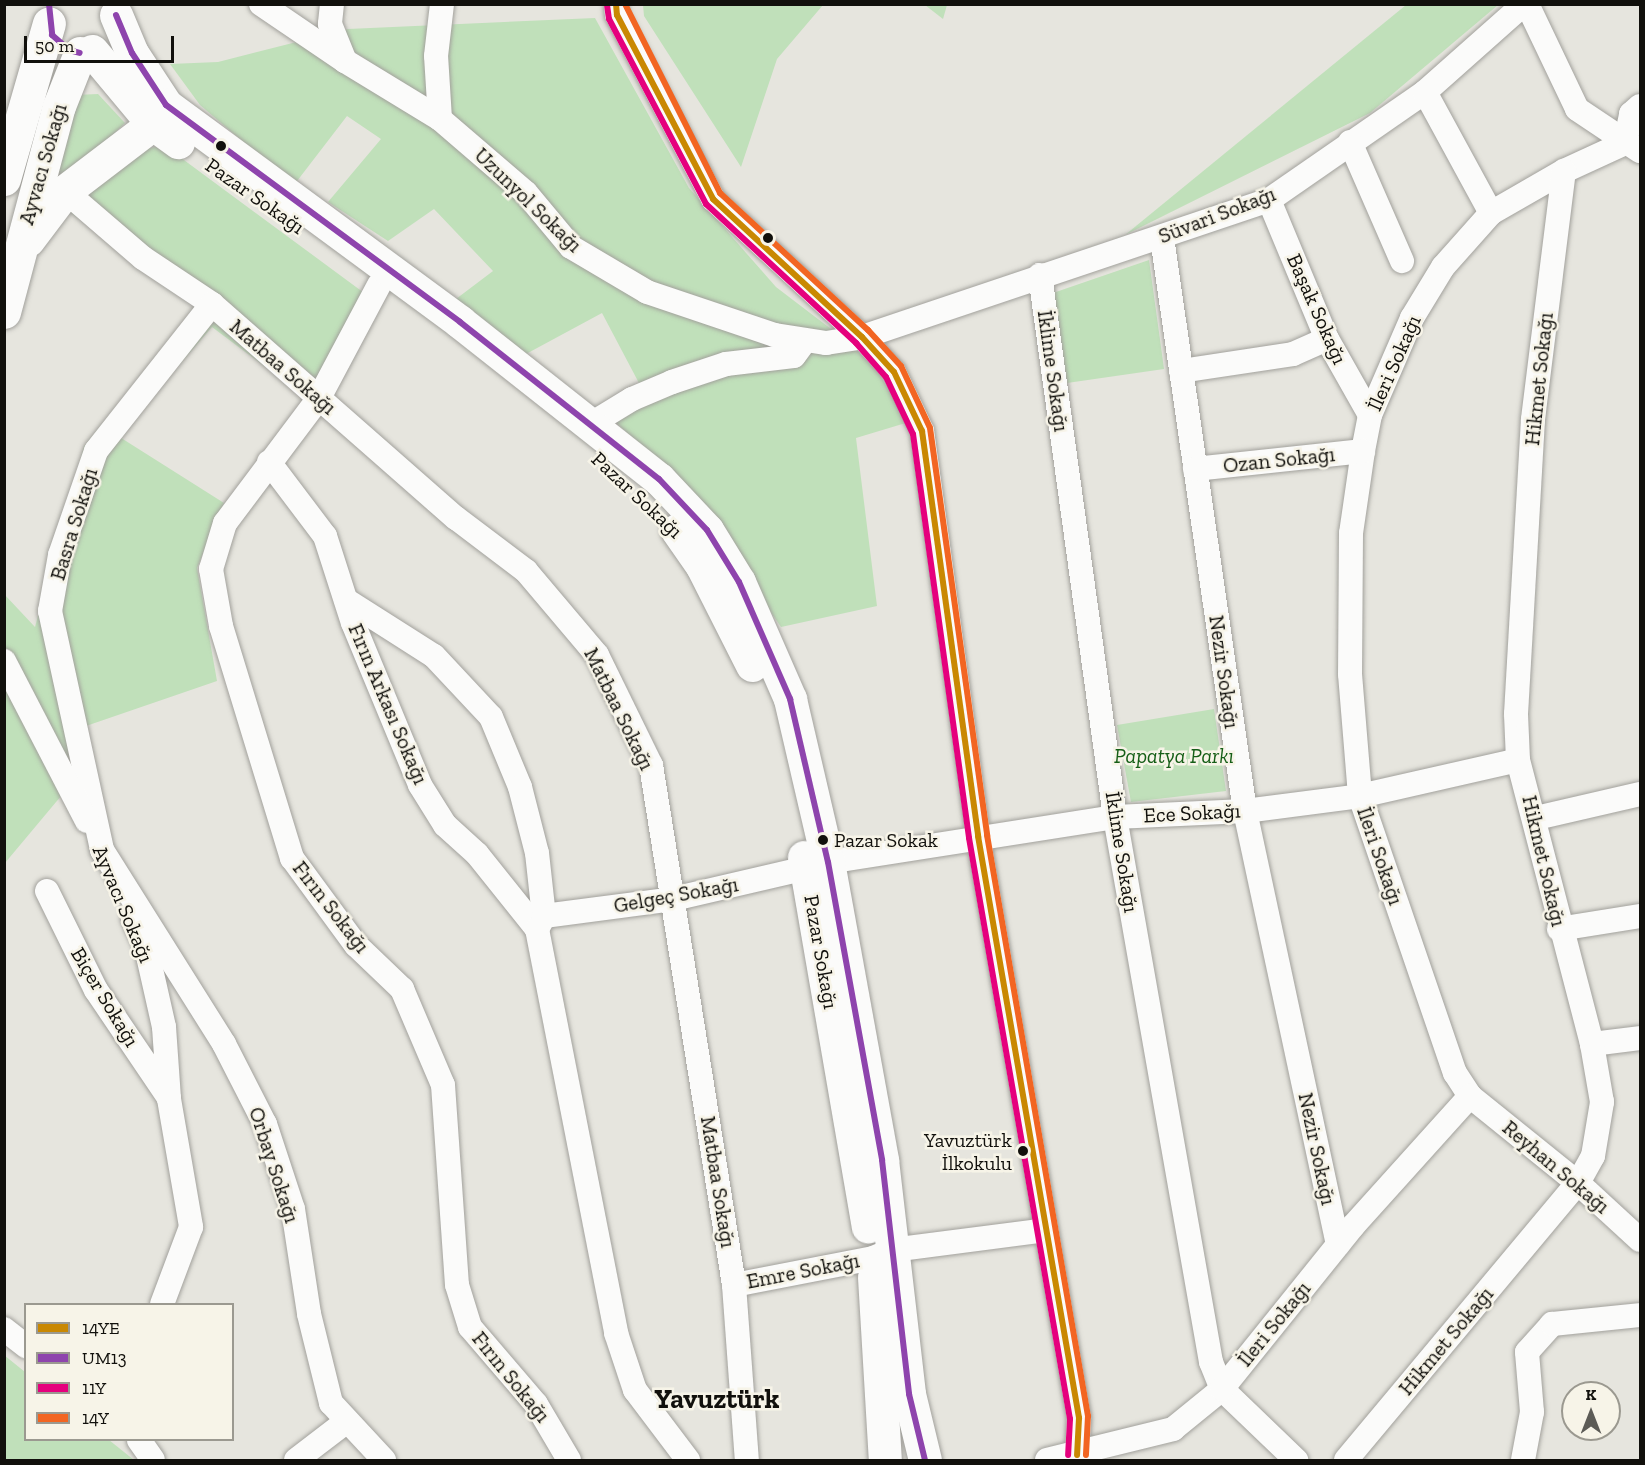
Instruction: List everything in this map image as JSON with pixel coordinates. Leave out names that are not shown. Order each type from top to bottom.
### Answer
[{"type":"main road","points":[[86,52],[111,38],[115,10]]},
{"type":"main road","name":"Pazar Sokağı","points":[[115,10],[132,53],[166,105],[460,322],[659,479],[699,521],[739,582],[790,699],[882,1254],[909,1394],[925,1461]]},
{"type":"main road","name":"Pazar Sokağı","points":[[49,11],[59,44],[86,52],[153,124],[496,366],[662,512],[685,539],[745,646],[769,710],[817,865]]},
{"type":"main road","name":"Ayvacı Sokağı","points":[[4,179],[49,11]]},
{"type":"main road","name":"Ayvacı Sokağı","points":[[4,312],[16,255],[59,106],[86,52]]},
{"type":"main road","points":[[16,255],[65,191],[153,124]]},
{"type":"main road","name":"Pazar Sokağı","points":[[882,1254],[885,1461]]},
{"type":"street","name":"Uzunyol Sokağı","points":[[261,4],[345,61],[440,119],[526,193],[571,247],[647,292],[775,335],[826,343],[862,337]]},
{"type":"street","points":[[332,4],[330,24],[345,61]]},
{"type":"street","points":[[440,119],[436,56],[442,4]]},
{"type":"street","points":[[616,4],[617,15],[713,198],[862,337],[894,372],[922,431],[978,836],[1079,1418],[1077,1455]]},
{"type":"street","points":[[1526,4],[1577,109],[1633,147]]},
{"type":"street","name":"Süvari Sokağı","points":[[862,337],[1040,275],[1162,238],[1269,200],[1425,92],[1526,4]]},
{"type":"street","points":[[1425,92],[1491,213]]},
{"type":"street","points":[[1633,147],[1631,114],[1641,106]]},
{"type":"street","points":[[1350,142],[1402,261]]},
{"type":"street","name":"İleri Sokağı","points":[[1047,1461],[1173,1429],[1222,1389],[1338,1244],[1470,1096],[1455,1073],[1360,796],[1350,674],[1350,545],[1363,451],[1370,415],[1419,308],[1443,267],[1491,213],[1564,171],[1633,147]]},
{"type":"street","name":"Hikmet Sokağı","points":[[1346,1461],[1578,1183],[1593,1156],[1602,1102],[1592,1044],[1559,929],[1536,818],[1518,760],[1516,714],[1533,419],[1564,171]]},
{"type":"street","name":"Matbaa Sokağı","points":[[65,191],[143,258],[212,304],[456,518],[526,571],[597,655],[651,765],[734,1285],[747,1461]]},
{"type":"street","name":"Başak Sokağı","points":[[1269,200],[1327,339],[1370,415]]},
{"type":"street","name":"Nezir Sokağı","points":[[1162,238],[1245,812],[1338,1244]]},
{"type":"street","name":"İklime Sokağı","points":[[1040,275],[1115,817],[1211,1362],[1222,1389]]},
{"type":"street","name":"Fırın Sokağı","points":[[379,285],[319,398],[225,523],[211,569],[221,626],[292,858],[356,945],[402,988],[443,1085],[457,1285],[470,1327],[536,1404],[569,1461]]},
{"type":"street","name":"Basra Sokağı","points":[[102,850],[50,611],[60,555],[96,451],[212,304]]},
{"type":"street","points":[[1181,371],[1293,354],[1327,339]]},
{"type":"street","points":[[591,424],[632,399],[672,382],[726,364],[794,356],[805,341]]},
{"type":"street","name":"Ozan Sokağı","points":[[1195,469],[1363,451]]},
{"type":"street","name":"Fırın Arkası Sokağı","points":[[269,462],[325,536],[346,600],[420,785],[445,825],[477,854],[541,922]]},
{"type":"street","points":[[346,600],[434,656],[491,717],[525,809],[537,853],[541,922],[616,1333],[635,1390],[688,1461]]},
{"type":"street","name":"Ayvacı Sokağı","points":[[4,661],[102,850],[146,947],[164,1027],[169,1099],[191,1227],[163,1303]]},
{"type":"street","name":"Ece Sokağı","points":[[817,865],[978,836],[1115,817],[1245,812],[1360,796],[1518,760]]},
{"type":"street","points":[[1536,818],[1641,794]]},
{"type":"street","name":"Orbay Sokağı","points":[[102,850],[207,1015],[265,1124],[293,1209],[309,1314],[331,1403],[384,1461]]},
{"type":"street","name":"Gelgeç Sokağı","points":[[541,922],[673,899],[817,865]]},
{"type":"street","name":"Biçer Sokağı","points":[[47,891],[96,990],[169,1099]]},
{"type":"street","points":[[1559,929],[1641,916]]},
{"type":"street","points":[[1592,1044],[1641,1038]]},
{"type":"street","name":"Reyhan Sokağı","points":[[1470,1096],[1578,1183],[1641,1240]]},
{"type":"street","name":"Emre Sokağı","points":[[734,1285],[882,1254],[1046,1230]]},
{"type":"street","points":[[1524,1461],[1532,1412],[1527,1352],[1552,1324],[1641,1315]]},
{"type":"street","points":[[4,1329],[24,1344]]},
{"type":"street","points":[[1222,1389],[1296,1461]]},
{"type":"street","points":[[296,1461],[347,1421]]},
{"type":"street","points":[[140,1441],[153,1461]]},
{"type":"green space","points":[[643,5],[823,5],[777,59],[741,167],[644,16]]},
{"type":"green space","points":[[925,5],[947,5],[943,19]]},
{"type":"green space","points":[[1406,5],[1498,5],[1370,113],[1125,235]]},
{"type":"green space","points":[[595,18],[689,188],[776,287],[869,358],[909,422],[856,438],[877,606],[781,627],[685,487],[608,415],[640,385],[602,313],[526,354],[456,299],[493,271],[434,209],[388,241],[328,202],[381,139],[347,116],[294,185],[200,105],[170,64],[218,62],[348,29]]},
{"type":"green space","points":[[98,94],[125,123],[46,199],[75,95]]},
{"type":"green space","points":[[165,146],[375,301],[308,399],[212,327],[118,436],[224,503],[197,568],[217,681],[86,726],[82,771],[5,863],[4,594],[35,627],[84,446],[199,305],[61,206],[130,150]]},
{"type":"green space","points":[[1149,260],[1164,369],[1067,383],[1053,293]]},
{"type":"green space","name":"Papatya Parkı","points":[[1214,709],[1226,791],[1131,802],[1117,725]]},
{"type":"green space","points":[[4,1355],[24,1371],[24,1441],[110,1441],[134,1460],[5,1460]]},
{"type":"transit line","name":"UM13","points":[[49,4],[52,35],[69,50],[80,53]]},
{"type":"transit line","name":"14YE","points":[[616,4],[617,15],[713,199],[862,337],[894,372],[922,431],[978,836],[1079,1418],[1077,1455]]},
{"type":"transit line","name":"14Y","points":[[625,4],[720,193],[868,330],[901,366],[930,428],[987,835],[1088,1416],[1086,1455]]},
{"type":"transit line","name":"11Y","points":[[607,5],[609,19],[706,204],[856,343],[886,377],[913,434],[969,838],[1070,1419],[1068,1455]]},
{"type":"transit line","name":"UM13","points":[[116,15],[132,53],[166,105],[460,322],[659,479],[707,530],[739,582],[790,699],[828,862],[882,1160],[909,1394],[925,1460]]},
{"type":"place","name":"Pazar Sokak","points":[[823,840]]},
{"type":"place","name":"Yavuztürk İlkokulu","points":[[1023,1151]]},
{"type":"district","name":"Yavuztürk","points":[[717,1400]]}]
